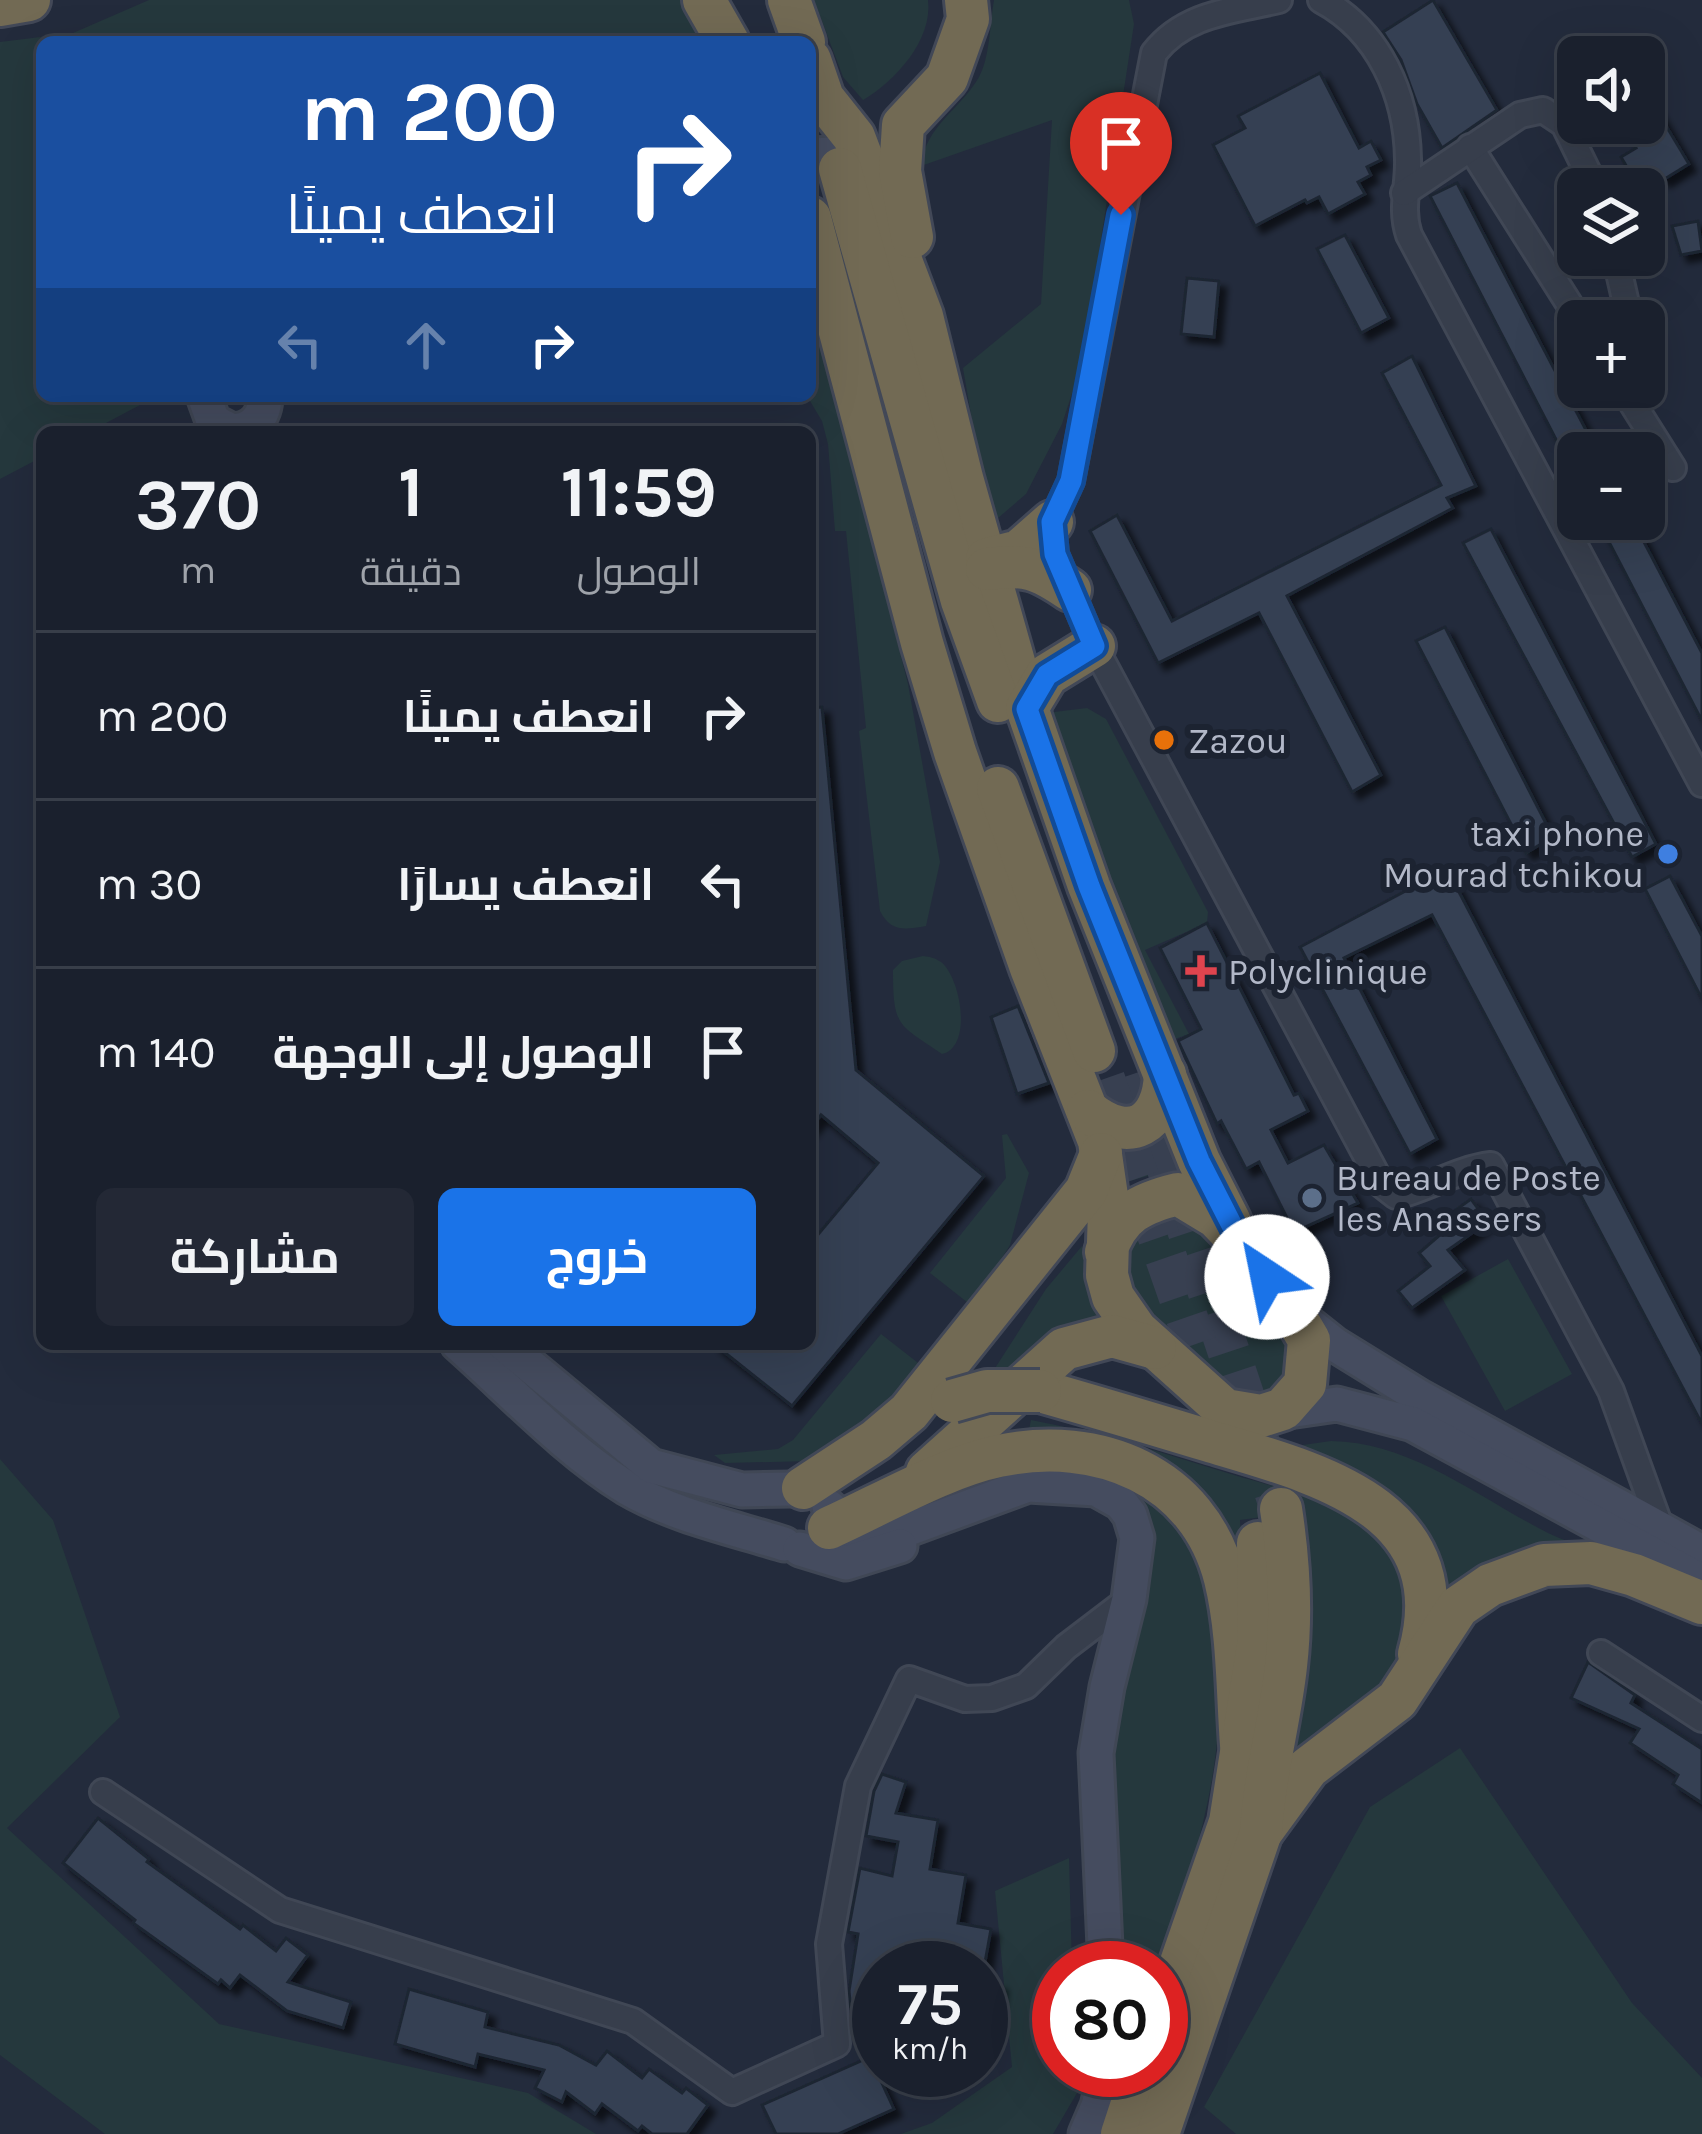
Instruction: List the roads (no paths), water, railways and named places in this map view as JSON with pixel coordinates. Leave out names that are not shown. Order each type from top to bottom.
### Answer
[{"type":"highway","points":[[0,5],[29,0]]},
{"type":"highway","points":[[704,0],[725,36]]},
{"type":"highway","points":[[741,0],[752,36]]},
{"type":"highway","points":[[789,0],[802,36]]},
{"type":"highway","points":[[813,1513],[909,1412],[1086,1191],[1123,1084],[1089,886],[1027,709],[986,564],[922,316],[900,171],[903,125],[947,78],[968,19],[966,0]]},
{"type":"highway","points":[[817,79],[854,136],[922,316],[916,436]]},
{"type":"highway","points":[[817,79],[823,155],[916,436],[962,601],[1123,1084]]},
{"type":"highway","points":[[816,241],[955,752],[1031,968],[1123,1084],[1199,1161],[1241,1243]]},
{"type":"highway","points":[[986,564],[1019,551],[1052,522]]},
{"type":"highway","points":[[986,564],[1023,565],[1070,590]]},
{"type":"highway","points":[[1027,709],[1047,675],[1094,646]]},
{"type":"highway","points":[[1057,1230],[1070,1218],[1116,1224],[1151,1200],[1178,1194],[1216,1217],[1241,1243],[1309,1340],[1305,1384],[1283,1408],[1261,1416],[1225,1410],[1136,1330],[1113,1297],[1116,1224],[1101,1154]]},
{"type":"highway","points":[[893,1498],[1064,1349],[1112,1336],[1155,1348]]},
{"type":"highway","points":[[813,1513],[952,1401],[986,1391],[1040,1390],[1317,1474],[1378,1510],[1415,1558],[1426,1595],[1426,1631],[1414,1672]]},
{"type":"highway","points":[[813,1513],[893,1498],[1001,1455],[1040,1451],[1107,1455],[1142,1471],[1173,1491],[1211,1544],[1224,1576],[1241,1745]]},
{"type":"highway","points":[[1158,2134],[1221,1902],[1259,1639],[1260,1564],[1268,1510],[1288,1632],[1261,1832]]},
{"type":"highway","points":[[1188,1967],[1261,1832],[1307,1768],[1396,1700],[1458,1607],[1490,1585],[1544,1565],[1591,1563],[1702,1603]]},
{"type":"highway","points":[[1122,2134],[1134,2097]]},
{"type":"street","points":[[1279,0],[1193,20],[1168,34],[1154,52],[1071,481],[1052,522],[1055,554],[1094,646],[1382,1185],[1396,1196],[1425,1189],[1472,1167],[1491,1165],[1611,1391],[1660,1529]]},
{"type":"street","points":[[1322,0],[1346,13],[1364,31],[1396,90],[1407,136],[1403,215],[1409,235],[1702,784]]},
{"type":"street","points":[[1405,193],[1520,115],[1543,110],[1564,124],[1586,168]]},
{"type":"street","points":[[1470,147],[1567,300]]},
{"type":"street","points":[[1635,408],[1673,468]]},
{"type":"street","points":[[1292,1311],[1334,1344],[1420,1397],[1702,1552]]},
{"type":"street","points":[[465,1350],[629,1489],[813,1513]]},
{"type":"street","points":[[511,1350],[651,1466],[813,1513],[878,1542],[1012,1487],[1096,1489],[1121,1504],[1137,1538],[1096,1753],[1105,1941]]},
{"type":"street","points":[[1261,1416],[1336,1404],[1413,1424],[1702,1581]]},
{"type":"street","points":[[813,1513],[835,1562],[867,1560],[1058,1485]]},
{"type":"street","points":[[103,1792],[280,1910],[633,2021],[732,2092],[837,2044],[829,1944],[858,1786],[909,1679],[965,1699],[992,1698],[1026,1686],[1066,1647],[1129,1598]]},
{"type":"street","points":[[1600,1653],[1702,1719]]},
{"type":"street","points":[[1086,2134],[1100,2097]]},
{"type":"tunnel","points":[[1136,1073],[1281,1509]]},
{"type":"tunnel","points":[[1104,1079],[1196,1344]]},
{"type":"place","name":"Zazou","points":[[1164,740]]},
{"type":"place","name":"taxi phone Mourad tchikou","points":[[1668,854]]},
{"type":"place","name":"Polyclinique","points":[[1201,971]]},
{"type":"place","name":"Bureau de Poste les Anassers","points":[[1312,1198]]}]
